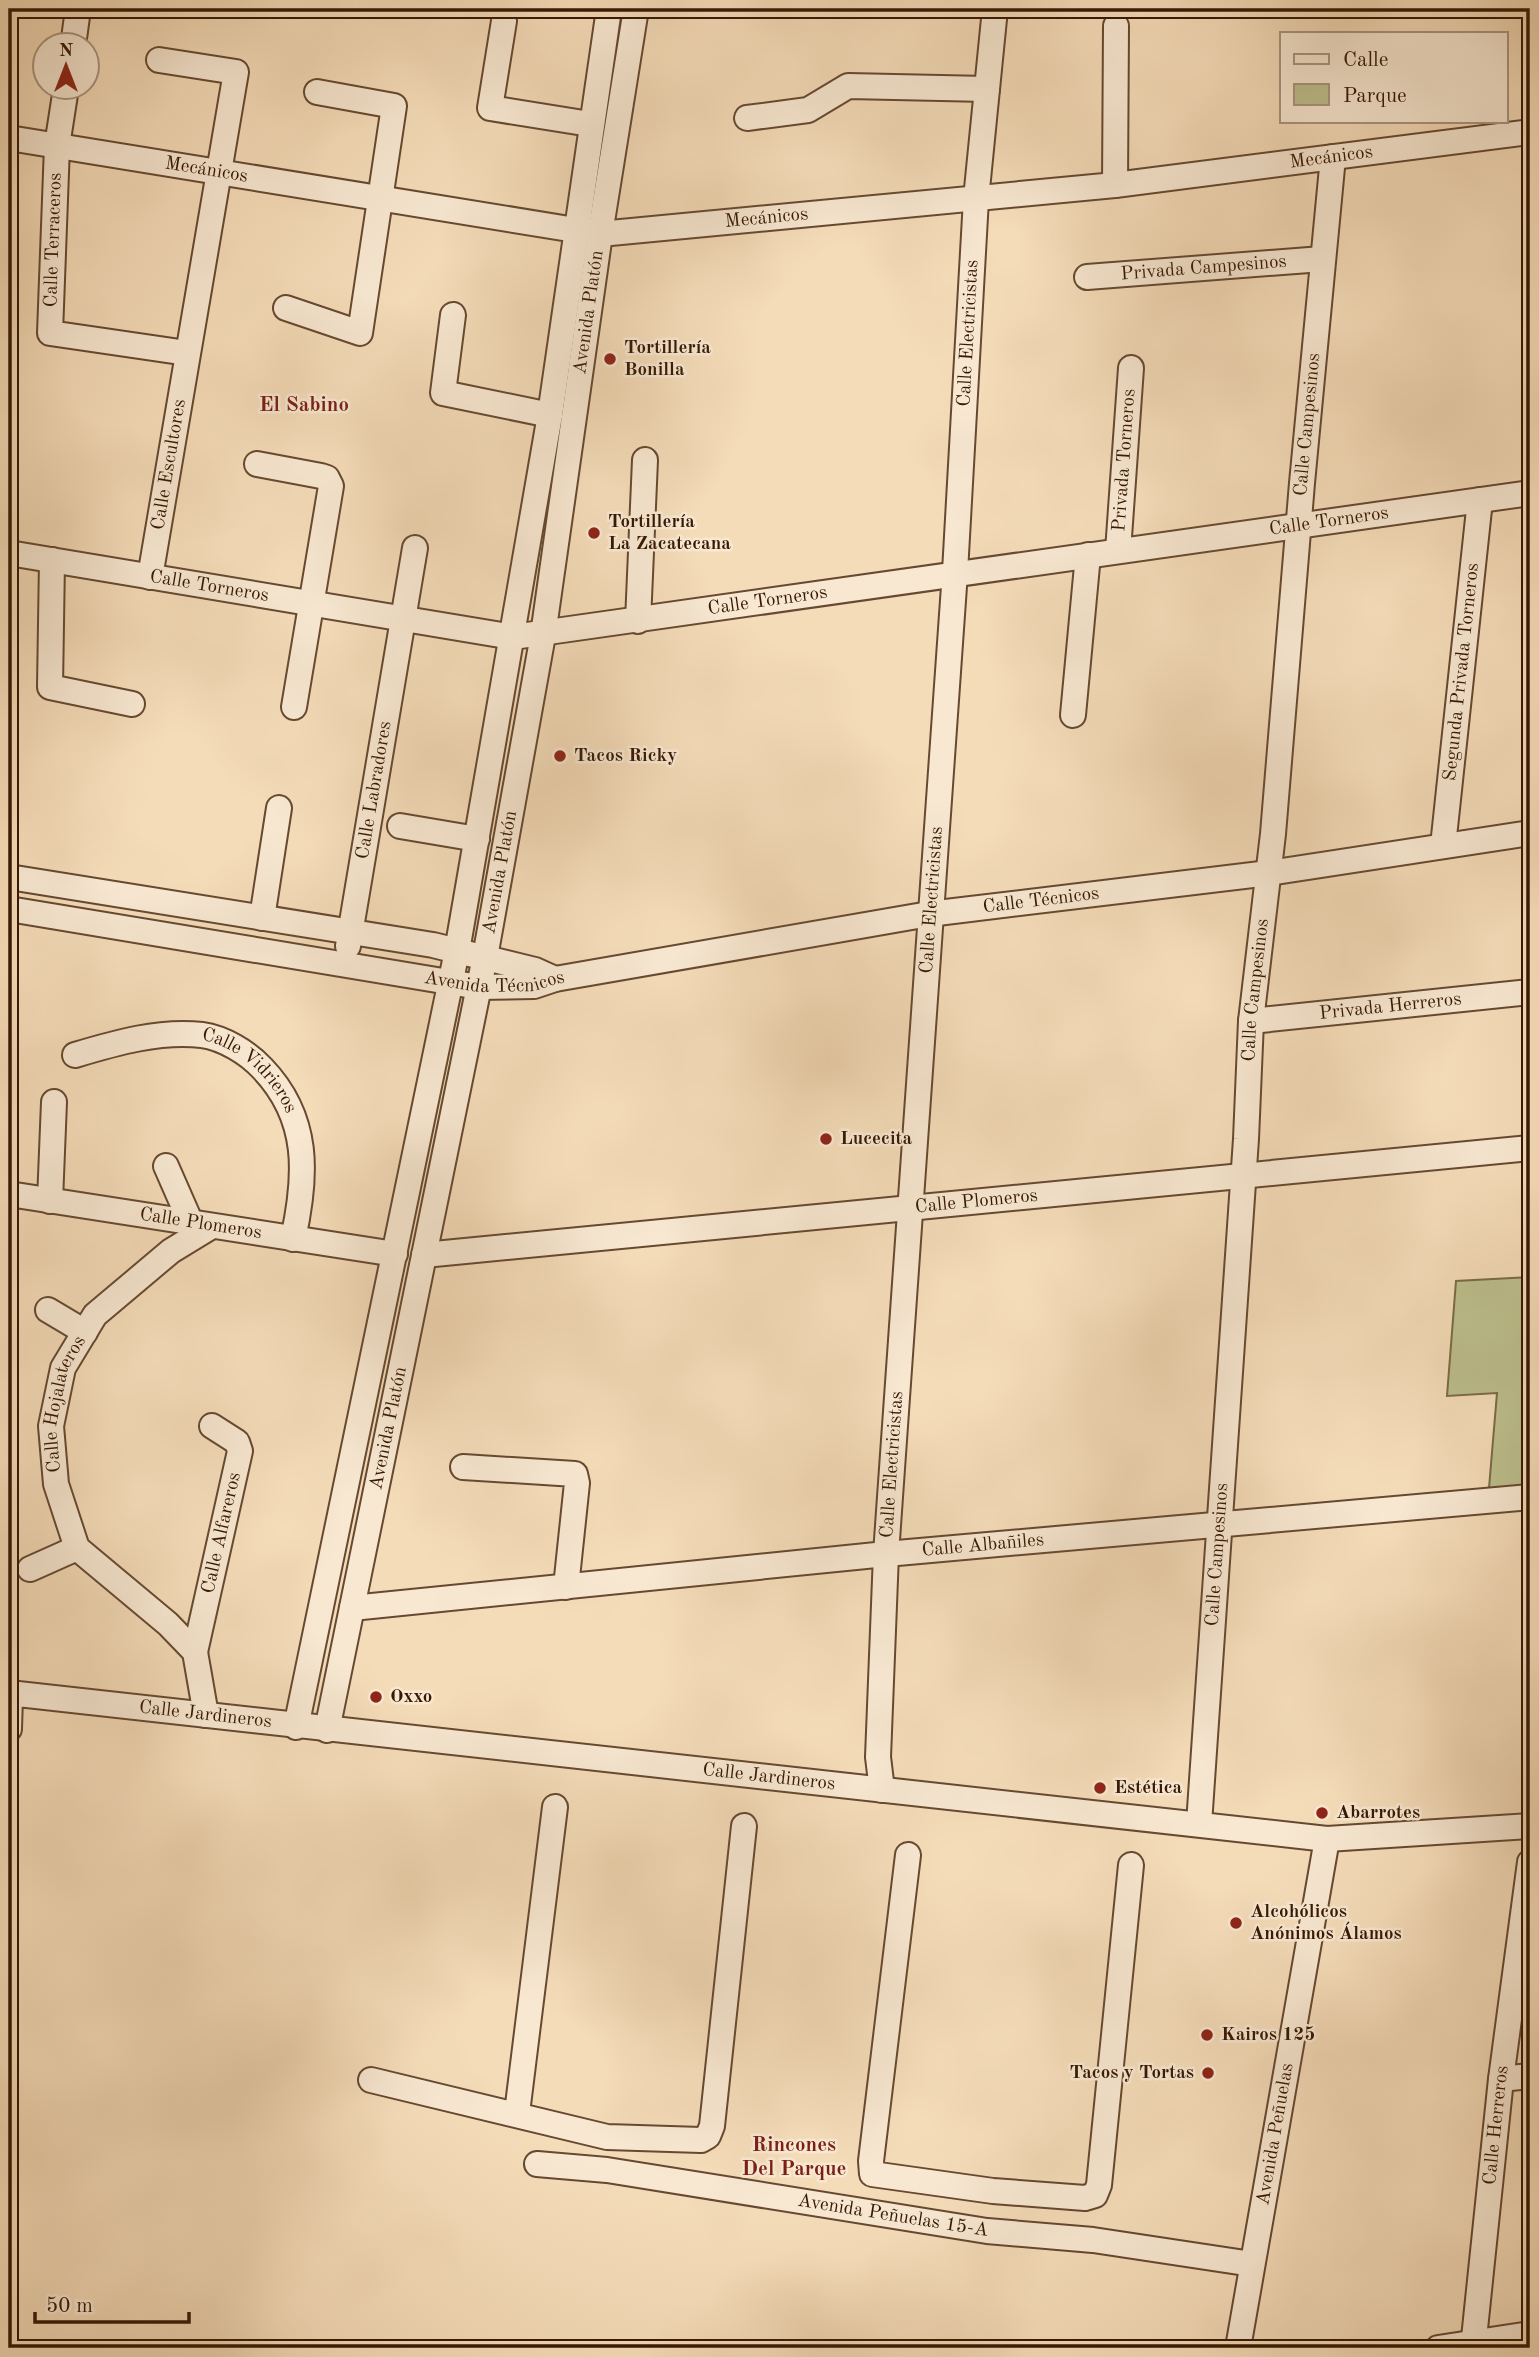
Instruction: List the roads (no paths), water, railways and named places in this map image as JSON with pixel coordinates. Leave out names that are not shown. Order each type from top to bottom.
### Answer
[{"type":"street","points":[[75,32],[78,9]]},
{"type":"street","name":"Avenida Platón","points":[[327,1730],[485,957],[542,635],[588,233],[590,124],[609,9]]},
{"type":"street","name":"Avenida Platón","points":[[296,1727],[457,951],[550,415],[636,9]]},
{"type":"street","name":"Calle Electricistas","points":[[882,1790],[878,1757],[886,1554],[955,572],[976,199],[995,9]]},
{"type":"street","points":[[504,20],[490,108],[590,124]]},
{"type":"street","points":[[1115,185],[1116,26]]},
{"type":"street","name":"Calle Escultores","points":[[150,577],[236,72],[159,60]]},
{"type":"street","points":[[747,118],[808,110],[848,86],[987,89]]},
{"type":"street","points":[[286,309],[360,333],[394,106],[317,92]]},
{"type":"street","name":"Calle Terraceros","points":[[64,102],[57,146],[50,334],[187,353]]},
{"type":"street","name":"Mecánicos","points":[[9,138],[588,233],[1115,185],[1530,132]]},
{"type":"street","name":"Calle Campesinos","points":[[1199,1824],[1251,1021],[1269,873],[1333,157]]},
{"type":"street","name":"Privada Campesinos","points":[[1087,277],[1322,259]]},
{"type":"street","points":[[453,315],[443,393],[550,415]]},
{"type":"street","name":"Privada Torneros","points":[[1118,551],[1131,368]]},
{"type":"street","points":[[638,621],[645,460]]},
{"type":"street","points":[[257,464],[321,476],[327,478],[331,486],[294,707]]},
{"type":"street","name":"Calle Torneros","points":[[9,554],[513,638],[955,572],[1298,527],[1530,493]]},
{"type":"street","name":"Segunda Privada Torneros","points":[[1443,845],[1480,500]]},
{"type":"street","name":"Calle Labradores","points":[[345,964],[415,548]]},
{"type":"street","points":[[1073,715],[1088,555]]},
{"type":"street","points":[[52,560],[50,687],[132,704]]},
{"type":"street","points":[[262,918],[279,808]]},
{"type":"street","name":"Calle Labradores","points":[[400,826],[477,839]]},
{"type":"street","name":"Calle Técnicos","points":[[555,979],[929,914],[1269,873],[1530,833]]},
{"type":"street","name":"Avenida Técnicos","points":[[9,877],[457,951],[536,970],[555,979]]},
{"type":"street","name":"Avenida Técnicos","points":[[9,909],[479,987],[534,986],[555,979]]},
{"type":"street","name":"Privada Herreros","points":[[1251,1021],[1530,992]]},
{"type":"street","name":"Calle Vidrieros","points":[[75,1055],[154,1036],[204,1035],[248,1053],[281,1087],[300,1133],[302,1194],[293,1239]]},
{"type":"street","points":[[50,1200],[54,1101]]},
{"type":"street","name":"Calle Plomeros","points":[[424,1255],[1530,1148]]},
{"type":"street","points":[[166,1166],[202,1224]]},
{"type":"street","name":"Calle Plomeros","points":[[9,1194],[395,1254]]},
{"type":"street","name":"Calle Hojalateros","points":[[77,1548],[56,1484],[51,1426],[63,1368],[95,1315],[202,1224]]},
{"type":"street","points":[[48,1310],[85,1332]]},
{"type":"street","name":"Calle Alfareros","points":[[195,1652],[240,1451],[237,1442],[212,1426]]},
{"type":"street","points":[[463,1466],[575,1474],[577,1483],[566,1587]]},
{"type":"street","name":"Calle Albañiles","points":[[352,1608],[886,1554],[1530,1497]]},
{"type":"street","points":[[30,1569],[77,1548],[168,1624],[195,1652],[206,1715]]},
{"type":"street","name":"Calle Jardineros","points":[[10,1697],[18,1694],[296,1727],[1327,1839],[1530,1826]]},
{"type":"street","points":[[9,1729],[10,1697]]},
{"type":"street","points":[[517,2113],[555,1807]]},
{"type":"street","points":[[371,2080],[517,2113],[544,2124],[607,2137],[632,2140],[701,2140],[708,2136],[712,2126],[744,1826]]},
{"type":"street","name":"Avenida Peñuelas","points":[[1238,2348],[1327,1839]]},
{"type":"street","points":[[908,1854],[872,2174],[966,2188],[1084,2198],[1095,2195],[1099,2185],[1131,1865]]},
{"type":"street","name":"Calle Herreros","points":[[1473,2345],[1501,2079],[1530,1862]]},
{"type":"street","points":[[1501,2079],[1530,2076]]},
{"type":"street","points":[[607,2137],[618,2172]]},
{"type":"street","points":[[618,2172],[632,2140]]},
{"type":"street","name":"Avenida Peñuelas 15-A","points":[[537,2164],[618,2172],[988,2231],[1093,2241],[1252,2264]]},
{"type":"street","points":[[962,2226],[966,2188]]},
{"type":"street","points":[[988,2231],[993,2191]]},
{"type":"street","points":[[1438,2348],[1473,2345],[1530,2334]]},
{"type":"place","name":"Tortillería Bonilla","points":[[610,359]]},
{"type":"place","name":"Tortillería La Zacatecana","points":[[594,533]]},
{"type":"place","name":"Tacos Ricky","points":[[560,756]]},
{"type":"place","name":"Lucecita","points":[[826,1139]]},
{"type":"place","name":"Oxxo","points":[[376,1697]]},
{"type":"place","name":"Estética","points":[[1100,1788]]},
{"type":"place","name":"Abarrotes","points":[[1322,1813]]},
{"type":"place","name":"Alcohólicos Anónimos Álamos","points":[[1236,1923]]},
{"type":"place","name":"Kairos 125","points":[[1207,2035]]},
{"type":"place","name":"Tacos y Tortas","points":[[1208,2073]]},
{"type":"district","name":"El Sabino","points":[[304,405]]},
{"type":"district","name":"Rincones Del Parque","points":[[794,2157]]}]
